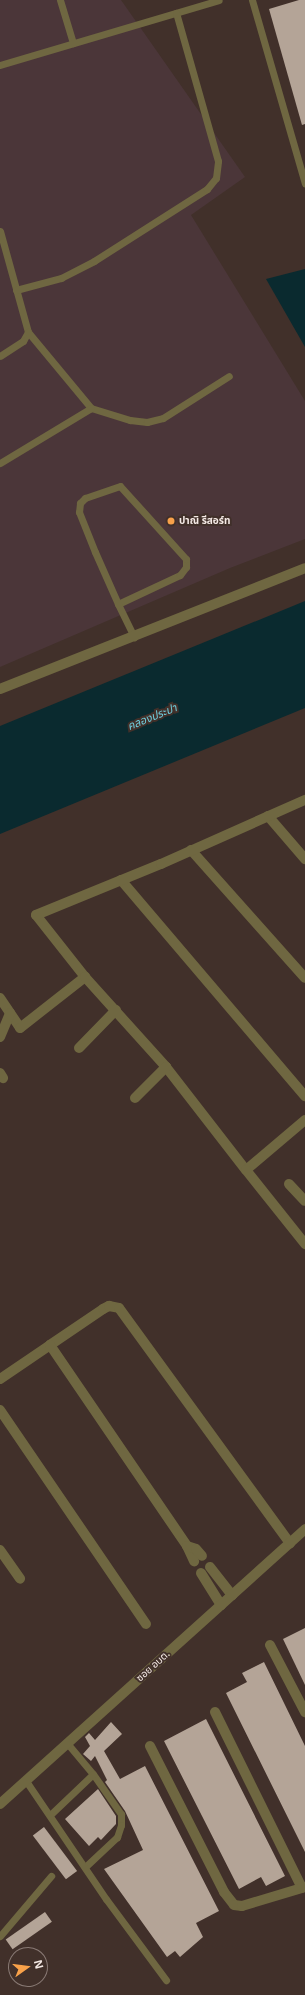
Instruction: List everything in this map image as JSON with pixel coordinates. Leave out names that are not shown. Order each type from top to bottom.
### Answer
[{"type":"street","points":[[0,689],[305,568]]},
{"type":"street","points":[[305,800],[36,915],[85,977],[166,1067],[305,1244]]},
{"type":"street","points":[[268,816],[305,859]]},
{"type":"street","points":[[191,850],[305,978]]},
{"type":"street","points":[[120,880],[305,1096]]},
{"type":"street","points":[[0,998],[20,1028],[85,977]]},
{"type":"street","points":[[79,1048],[116,1010]]},
{"type":"street","points":[[0,1037],[10,1012]]},
{"type":"street","points":[[135,1098],[166,1067]]},
{"type":"street","points":[[246,1170],[305,1120]]},
{"type":"street","points":[[289,1184],[305,1201]]},
{"type":"street","points":[[0,1379],[103,1309],[109,1306],[119,1308],[290,1542]]},
{"type":"street","points":[[50,1345],[187,1546],[198,1559]]},
{"type":"street","points":[[0,1410],[146,1624]]},
{"type":"street","name":"ซอย อบต.","points":[[0,1804],[305,1529]]},
{"type":"street","points":[[0,1550],[20,1579]]},
{"type":"street","points":[[221,1605],[206,1570],[232,1595]]},
{"type":"street","points":[[270,1645],[303,1701],[305,1712]]},
{"type":"street","points":[[150,1746],[224,1892],[234,1905],[242,1906],[303,1888],[215,1712]]},
{"type":"lane","points":[[60,0],[72,43]]},
{"type":"lane","points":[[0,65],[219,0]]},
{"type":"lane","points":[[252,0],[305,184]]},
{"type":"lane","points":[[16,290],[61,278],[94,261],[207,189],[216,178],[218,161],[176,13]]},
{"type":"lane","points":[[0,231],[28,332],[91,408],[130,420],[146,422],[163,418],[229,376]]},
{"type":"lane","points":[[0,356],[23,341],[28,332]]},
{"type":"lane","points":[[0,464],[91,408]]},
{"type":"lane","points":[[118,604],[180,575],[186,567],[186,559],[120,486],[85,498],[80,503],[79,512],[118,604],[134,637]]},
{"type":"lane","points":[[67,1743],[93,1774],[120,1814],[121,1825],[117,1837],[84,1867]]},
{"type":"lane","points":[[50,1815],[93,1774]]},
{"type":"lane","points":[[26,1780],[84,1867],[166,1980]]},
{"type":"lane","points":[[0,1936],[51,1876]]},
{"type":"shaded area","points":[[0,0],[121,0],[245,177],[191,215],[305,401],[305,539],[230,568],[0,667]]},
{"type":"water","points":[[305,269],[305,347],[266,279]]},
{"type":"water","name":"คลองประปา","points":[[305,601],[305,708],[0,834],[0,726]]},
{"type":"building","points":[[299,0],[305,0],[305,124],[302,125],[269,9]]},
{"type":"building","points":[[305,1628],[305,1685],[283,1639]]},
{"type":"building","points":[[264,1662],[305,1746],[305,1852],[226,1693],[247,1682],[242,1673]]},
{"type":"building","points":[[206,1719],[285,1876],[266,1886],[261,1877],[239,1889],[164,1741]]},
{"type":"building","points":[[111,1722],[122,1734],[104,1751],[120,1779],[145,1766],[219,1911],[196,1923],[203,1937],[180,1957],[175,1951],[167,1957],[104,1869],[143,1850],[125,1811],[105,1782],[107,1780],[95,1756],[91,1761],[83,1754],[90,1746],[85,1737],[89,1733],[95,1740]]},
{"type":"building","points":[[98,1789],[116,1816],[116,1824],[101,1840],[98,1837],[89,1846],[65,1819]]},
{"type":"building","points":[[44,1827],[77,1871],[66,1879],[33,1835]]},
{"type":"building","points":[[45,1912],[52,1922],[16,1947],[11,1947],[6,1940]]},
{"type":"place","name":"ปาณิ รีสอร์ท","points":[[171,521]]}]
